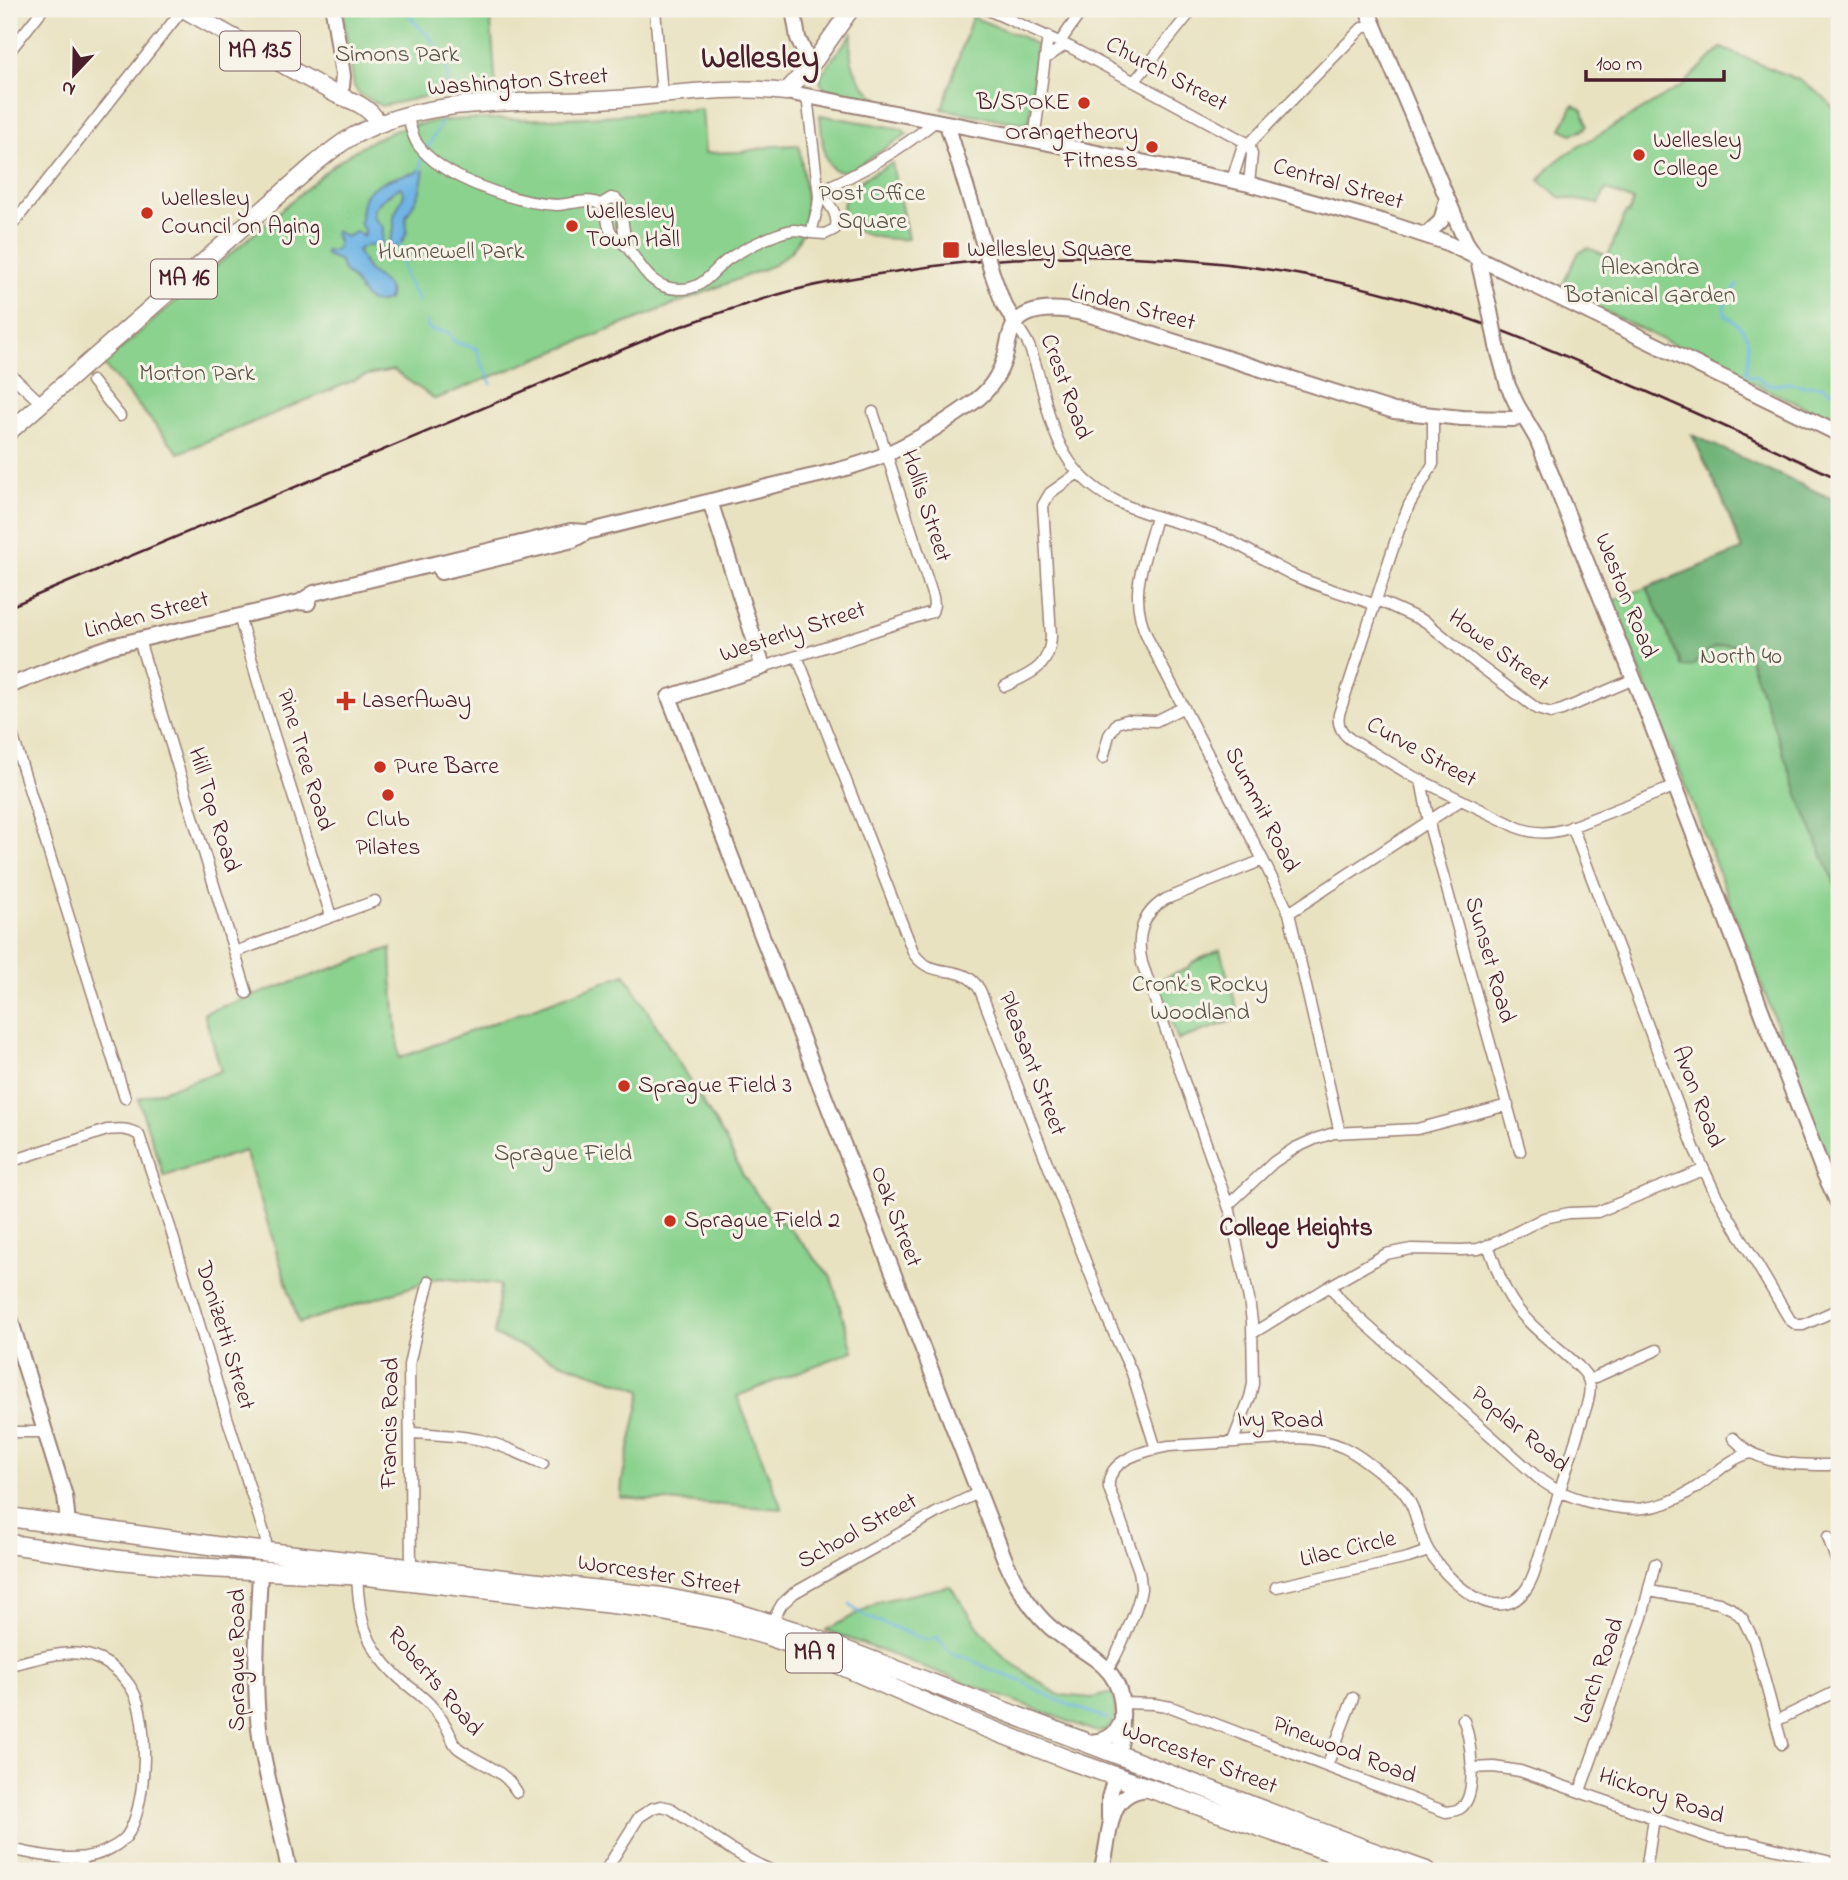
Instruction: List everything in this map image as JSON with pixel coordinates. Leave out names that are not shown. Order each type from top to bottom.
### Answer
[{"type":"highway","name":"Worcester Street","points":[[9,1517],[216,1546],[670,1598],[728,1610],[771,1623],[1426,1871]]},
{"type":"highway","name":"Worcester Street","points":[[9,1544],[212,1568],[357,1575],[647,1608],[732,1625],[813,1653],[956,1716],[1069,1760],[1385,1871]]},
{"type":"highway","points":[[212,1568],[218,1556],[216,1546]]},
{"type":"highway","points":[[1069,1760],[1095,1762],[1118,1755]]},
{"type":"highway","points":[[1115,1777],[1137,1770],[1167,1773]]},
{"type":"main road","name":"MA 135","points":[[183,9],[366,108],[379,124]]},
{"type":"main road","points":[[786,92],[810,65],[851,9]]},
{"type":"main road","name":"Washington Street","points":[[9,432],[316,163],[346,140],[363,131],[429,109],[460,105],[742,90],[786,92]]},
{"type":"main road","name":"MA 135","points":[[337,94],[350,108],[363,131]]},
{"type":"street","points":[[9,52],[43,9]]},
{"type":"street","points":[[9,229],[183,9]]},
{"type":"street","points":[[333,9],[343,76],[342,86],[337,94]]},
{"type":"street","points":[[655,9],[662,96]]},
{"type":"street","points":[[793,9],[798,38],[810,65]]},
{"type":"street","name":"Church Street","points":[[986,9],[1063,43],[1248,144]]},
{"type":"street","points":[[1045,59],[1063,43],[1083,9]]},
{"type":"street","points":[[1135,82],[1193,9]]},
{"type":"street","name":"Weston Road","points":[[1367,9],[1447,200],[1466,242],[1478,260],[1506,380],[1533,429],[1634,679],[1818,1160],[1839,1205]]},
{"type":"street","points":[[1232,180],[1240,151],[1362,27],[1374,24]]},
{"type":"street","points":[[1034,140],[1048,36]]},
{"type":"street","name":"Central Street","points":[[786,92],[1232,180],[1350,211],[1426,235],[1839,434]]},
{"type":"street","points":[[807,96],[819,191],[811,233]]},
{"type":"street","points":[[407,115],[414,137],[425,152],[468,181],[505,195],[555,205],[590,201],[601,204],[606,211],[610,231],[623,243],[650,278],[662,285],[680,289],[706,281],[728,260],[762,242],[796,230],[828,233],[835,229],[835,213],[819,191]]},
{"type":"street","points":[[819,191],[854,175],[941,122]]},
{"type":"street","name":"Crest Road","points":[[941,122],[1001,298],[1030,348],[1057,439],[1078,473],[1109,499],[1223,538],[1302,579],[1376,602]]},
{"type":"street","points":[[1248,144],[1252,153],[1249,184]]},
{"type":"street","points":[[601,204],[611,198],[620,203],[625,238],[623,243]]},
{"type":"street","points":[[1426,235],[1441,221],[1447,200]]},
{"type":"street","name":"Linden Street","points":[[9,687],[86,655],[300,602],[314,593],[571,530],[587,531],[840,470],[887,453],[968,407],[984,394],[1000,370],[1016,324],[1028,314],[1041,310],[1087,314],[1402,413],[1507,419],[1524,416]]},
{"type":"street","points":[[9,373],[42,404]]},
{"type":"street","points":[[92,381],[120,416]]},
{"type":"street","name":"Hollis Street","points":[[873,412],[933,600],[932,612]]},
{"type":"street","name":"Curve Street","points":[[1433,416],[1433,464],[1407,509],[1339,714],[1342,731],[1350,739],[1420,780],[1528,831],[1550,832],[1572,826],[1676,786]]},
{"type":"street","points":[[1005,686],[1036,670],[1048,654],[1051,635],[1044,505],[1050,493],[1078,473]]},
{"type":"street","points":[[710,501],[762,667]]},
{"type":"street","name":"Summit Road","points":[[1156,517],[1140,575],[1138,608],[1147,636],[1289,913],[1340,1133]]},
{"type":"street","name":"Howe Street","points":[[1376,602],[1422,619],[1476,664],[1544,712],[1562,710],[1634,679]]},
{"type":"street","name":"Westerly Street","points":[[669,697],[932,612]]},
{"type":"street","name":"Pine Tree Road","points":[[239,616],[331,916]]},
{"type":"street","name":"Hill Top Road","points":[[139,640],[247,993]]},
{"type":"street","name":"Pleasant Street","points":[[797,656],[914,954],[919,962],[930,969],[968,977],[980,990],[1132,1373],[1156,1449]]},
{"type":"street","name":"Oak Street","points":[[669,697],[1009,1569],[1024,1598],[1038,1615],[1054,1630],[1096,1658],[1108,1669],[1120,1689],[1123,1703],[1123,1736],[1118,1755]]},
{"type":"street","points":[[1103,758],[1109,735],[1117,723],[1131,720],[1156,721],[1184,707]]},
{"type":"street","points":[[9,724],[125,1098]]},
{"type":"street","name":"Sunset Road","points":[[1420,780],[1429,822],[1520,1150]]},
{"type":"street","points":[[1289,913],[1461,800]]},
{"type":"street","name":"Avon Road","points":[[1572,826],[1703,1170],[1735,1229],[1790,1320],[1797,1325],[1803,1325],[1839,1309]]},
{"type":"street","points":[[1233,1441],[1253,1389],[1253,1333],[1249,1299],[1234,1224],[1142,963],[1139,942],[1145,919],[1156,905],[1263,860]]},
{"type":"street","points":[[235,952],[374,901]]},
{"type":"street","points":[[1228,1205],[1280,1157],[1315,1139],[1340,1133],[1417,1129],[1508,1105]]},
{"type":"street","name":"Donizetti Street","points":[[9,1162],[107,1130],[123,1129],[137,1133],[143,1142],[265,1536],[267,1552]]},
{"type":"street","points":[[1253,1333],[1382,1256],[1396,1251],[1468,1250],[1489,1245],[1544,1217],[1597,1212],[1703,1170]]},
{"type":"street","points":[[1489,1245],[1514,1304],[1589,1380],[1657,1350]]},
{"type":"street","name":"Francis Road","points":[[411,1568],[409,1365],[429,1281]]},
{"type":"street","name":"Poplar Road","points":[[1330,1286],[1346,1305],[1390,1346],[1536,1477],[1559,1492],[1616,1508],[1648,1508],[1689,1492],[1736,1458],[1751,1453]]},
{"type":"street","points":[[9,1315],[66,1500],[67,1526]]},
{"type":"street","name":"Ivy Road","points":[[1108,1669],[1129,1625],[1141,1586],[1139,1571],[1109,1488],[1113,1470],[1121,1462],[1175,1445],[1306,1438],[1332,1443],[1353,1451],[1396,1485],[1412,1506],[1428,1551],[1446,1573],[1480,1600],[1497,1605],[1515,1601],[1524,1594],[1530,1583],[1588,1401],[1589,1380]]},
{"type":"street","points":[[9,1432],[46,1432]]},
{"type":"street","points":[[410,1433],[449,1434],[484,1440],[543,1464]]},
{"type":"street","points":[[1733,1438],[1751,1453],[1768,1460],[1787,1464],[1839,1465]]},
{"type":"street","name":"School Street","points":[[771,1623],[780,1607],[794,1593],[936,1513],[978,1493]]},
{"type":"street","points":[[1828,1537],[1839,1568]]},
{"type":"street","name":"Lilac Circle","points":[[1276,1587],[1408,1558],[1428,1551]]},
{"type":"street","name":"Larch Road","points":[[1580,1791],[1650,1591],[1655,1564]]},
{"type":"street","name":"Sprague Road","points":[[260,1571],[258,1726],[289,1871]]},
{"type":"street","name":"Roberts Road","points":[[357,1575],[364,1630],[377,1653],[397,1676],[431,1705],[447,1728],[453,1744],[510,1780],[517,1792]]},
{"type":"street","points":[[1650,1591],[1719,1603],[1731,1608],[1743,1619],[1754,1641],[1782,1744]]},
{"type":"street","points":[[9,1665],[77,1653],[110,1665],[123,1677],[138,1701],[144,1737],[142,1789],[137,1812],[126,1837],[111,1848],[81,1859],[9,1849]]},
{"type":"street","points":[[1776,1721],[1839,1690]]},
{"type":"street","points":[[1327,1766],[1353,1698]]},
{"type":"street","name":"Pinewood Road","points":[[1123,1703],[1167,1706],[1446,1812],[1457,1810],[1465,1804],[1471,1786],[1470,1740],[1463,1718]]},
{"type":"street","points":[[1081,1741],[1094,1742],[1108,1738],[1118,1730],[1122,1719]]},
{"type":"street","name":"Hickory Road","points":[[1471,1768],[1513,1769],[1716,1840],[1749,1842],[1839,1864]]},
{"type":"street","points":[[1110,1826],[1109,1798],[1115,1777]]},
{"type":"street","points":[[1101,1871],[1117,1805],[1126,1794],[1151,1789]]},
{"type":"street","points":[[605,1871],[639,1817],[661,1806],[670,1808],[755,1864],[773,1871]]},
{"type":"street","points":[[1646,1871],[1654,1818]]},
{"type":"street","points":[[81,1859],[83,1871]]},
{"type":"green space","name":"Simons Park","points":[[342,9],[490,9],[496,89],[441,93],[382,106],[359,94],[354,86]]},
{"type":"green space","points":[[972,17],[1036,45],[1030,119],[1026,124],[942,109]]},
{"type":"green space","points":[[853,32],[851,52],[855,70],[865,86],[879,99],[827,89],[820,80],[822,73]]},
{"type":"green space","name":"Alexandra Botanical Garden","points":[[1721,48],[1799,80],[1825,98],[1839,115],[1839,423],[1560,289],[1579,252],[1588,248],[1608,256],[1633,201],[1606,189],[1599,204],[1560,197],[1539,180],[1566,154],[1682,86]]},
{"type":"green space","points":[[1573,105],[1583,110],[1587,126],[1572,134],[1561,129]]},
{"type":"green space","name":"Hunnewell Park","points":[[702,109],[705,153],[799,145],[806,214],[799,240],[791,251],[774,265],[435,399],[393,370],[367,375],[179,453],[103,364],[330,168],[384,135],[420,124],[452,120],[565,118]]},
{"type":"green space","points":[[820,115],[902,129],[907,134],[853,169],[842,172],[828,163]]},
{"type":"green space","name":"Post Office Square","points":[[892,163],[908,239],[890,239],[859,232],[845,220],[843,211],[845,198],[854,186]]},
{"type":"green space","points":[[1692,435],[1839,502],[1839,894],[1803,808],[1748,655],[1735,646],[1721,645],[1706,653],[1694,666],[1683,667],[1647,588],[1742,550],[1722,498]]},
{"type":"green space","name":"North 40","points":[[1722,498],[1839,566],[1839,1185],[1612,601],[1742,550]]},
{"type":"green space","name":"Sprague Field","points":[[391,948],[399,1058],[625,974],[725,1139],[743,1175],[769,1211],[790,1229],[831,1277],[853,1351],[737,1396],[782,1509],[621,1498],[622,1481],[642,1390],[563,1363],[494,1335],[500,1285],[439,1278],[299,1323],[245,1151],[164,1176],[138,1099],[221,1071],[204,1013]]},
{"type":"green space","name":"Cronk's Rocky Woodland","points":[[1220,950],[1240,1018],[1178,1040],[1156,981],[1187,969],[1193,962]]},
{"type":"green space","points":[[950,1586],[979,1628],[1006,1659],[1059,1695],[1092,1698],[1112,1693],[1115,1714],[1112,1725],[1102,1731],[1094,1731],[826,1630],[881,1601]]},
{"type":"water","points":[[418,170],[424,171],[419,194],[406,217],[407,230],[402,242],[392,250],[388,248],[394,229],[394,216],[404,194],[400,187],[381,201],[374,210],[375,219],[383,228],[382,243],[364,246],[357,251],[368,270],[389,290],[388,300],[370,301],[343,270],[340,261],[326,255],[325,251],[334,251],[338,247],[336,231],[346,237],[356,232],[363,236],[365,231],[360,224],[362,206],[369,191],[388,180],[416,173]]},
{"type":"waterway","points":[[404,9],[441,52],[447,74],[447,89]]},
{"type":"waterway","points":[[427,149],[441,123]]},
{"type":"waterway","points":[[421,172],[424,154]]},
{"type":"waterway","points":[[399,243],[405,277],[420,302]]},
{"type":"waterway","points":[[1737,285],[1724,305],[1725,314],[1741,328],[1748,339],[1746,372],[1764,383],[1775,385],[1789,383],[1823,386],[1830,391],[1839,386]]},
{"type":"waterway","points":[[427,321],[430,330],[448,332],[455,342],[477,349],[491,384]]},
{"type":"waterway","points":[[850,1604],[864,1616],[924,1639],[937,1637],[956,1656],[966,1657],[1059,1701],[1108,1719]]},
{"type":"railway","points":[[9,607],[662,333],[710,316],[791,291],[845,280],[968,262],[1036,257],[1173,259],[1310,276],[1376,291],[1465,317],[1532,342],[1839,479]]},
{"type":"place","name":"B/SPOKE","points":[[1084,103]]},
{"type":"place","name":"Orangetheory Fitness","points":[[1152,147]]},
{"type":"place","name":"Wellesley College","points":[[1639,155]]},
{"type":"place","name":"Wellesley Council on Aging","points":[[147,213]]},
{"type":"place","name":"Wellesley Town Hall","points":[[572,226]]},
{"type":"place","name":"Wellesley Square","points":[[951,250]]},
{"type":"place","name":"LaserAway","points":[[346,701]]},
{"type":"place","name":"Pure Barre","points":[[380,767]]},
{"type":"place","name":"Club Pilates","points":[[388,795]]},
{"type":"place","name":"Sprague Field 3","points":[[624,1086]]},
{"type":"place","name":"Sprague Field 2","points":[[670,1221]]},
{"type":"district","name":"Wellesley","points":[[760,59]]},
{"type":"district","name":"College Heights","points":[[1296,1229]]},
{"type":"park label","name":"Morton Park","points":[[197,374]]}]
